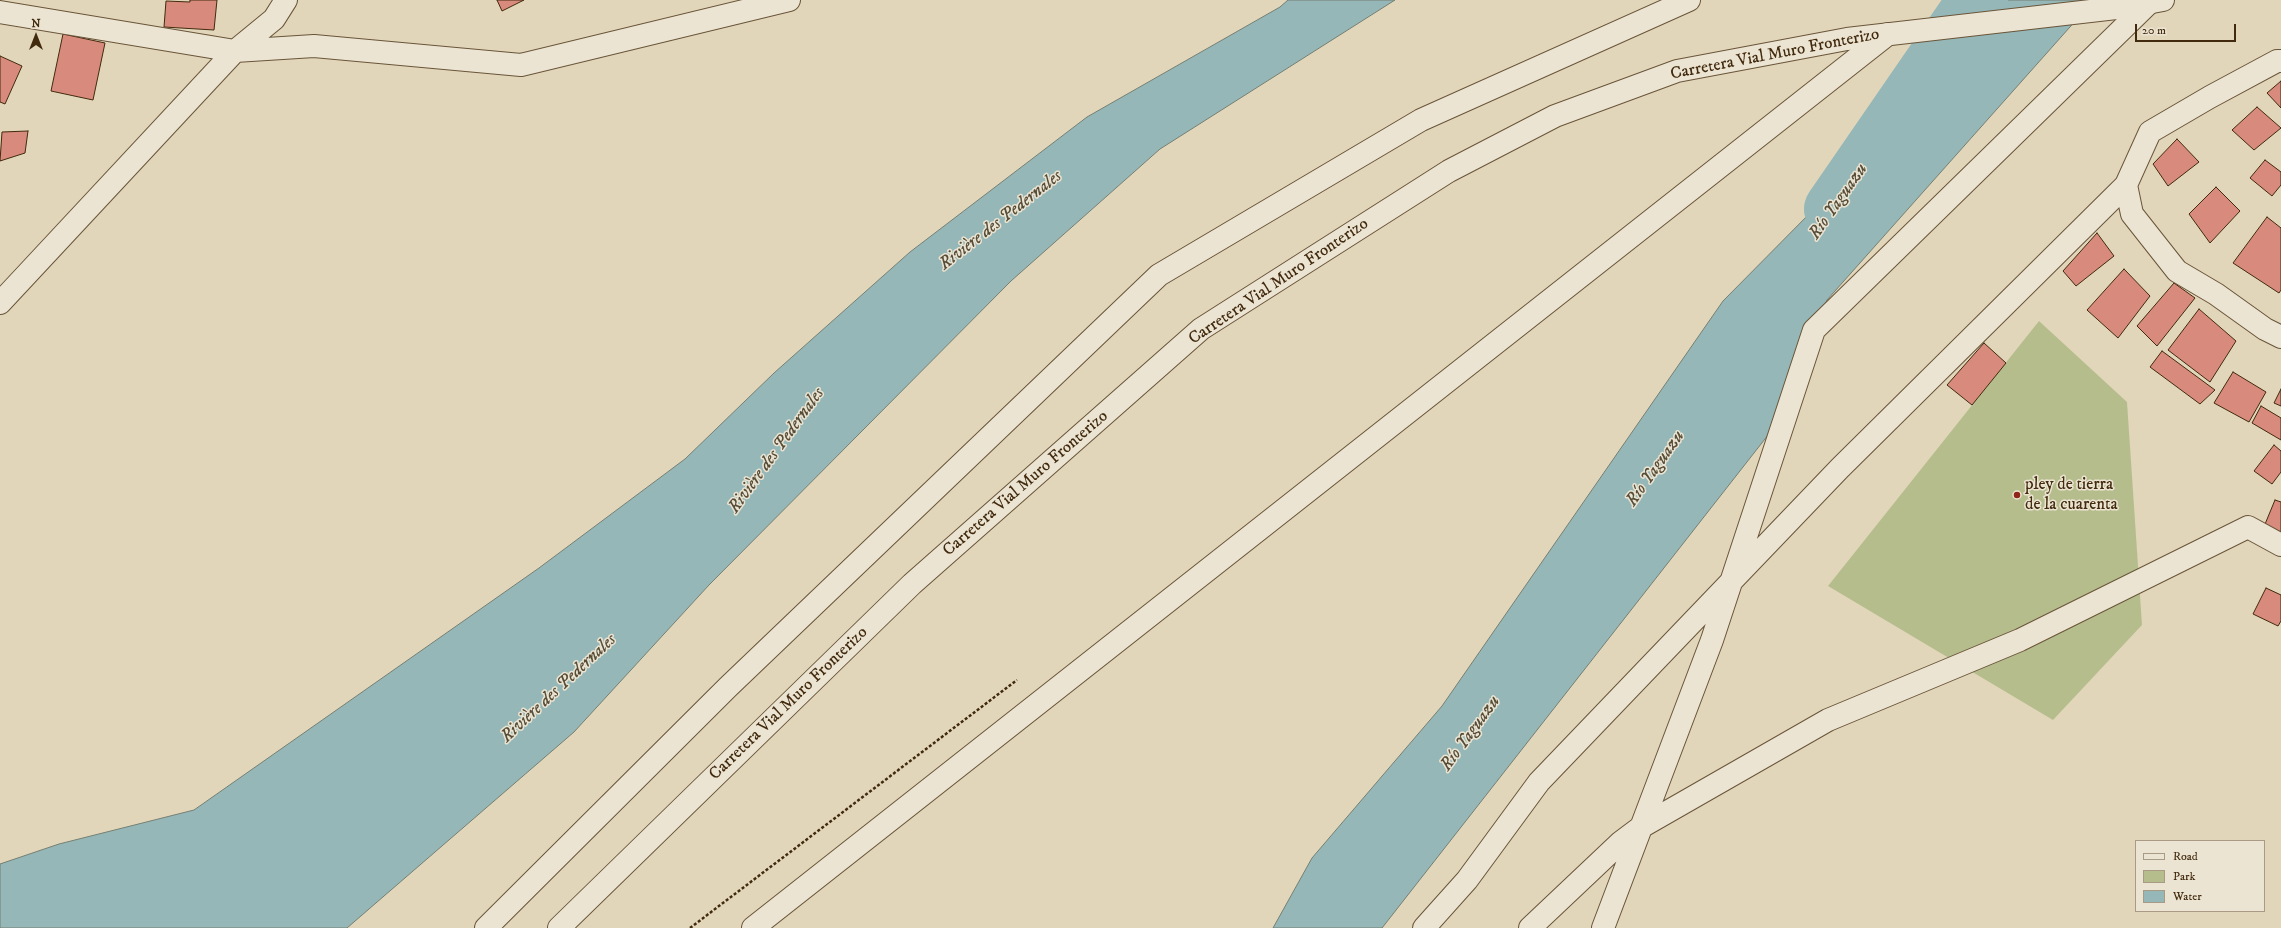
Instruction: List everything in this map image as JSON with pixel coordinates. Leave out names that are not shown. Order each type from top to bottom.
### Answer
[{"type":"street","points":[[0,303],[235,51],[274,19],[286,0]]},
{"type":"street","points":[[0,12],[235,51],[314,46],[521,65],[789,0]]},
{"type":"street","points":[[486,928],[728,687],[1159,275],[1421,120],[1689,0]]},
{"type":"street","points":[[1603,928],[1712,640],[1814,330],[2156,1]]},
{"type":"street","name":"Carretera Vial Muro Fronterizo","points":[[559,928],[912,584],[1201,329],[1449,171],[1555,116],[1677,71],[1847,39],[2156,1]]},
{"type":"street","points":[[753,928],[1888,34]]},
{"type":"street","points":[[1424,928],[1468,880],[1539,782],[1840,468],[2126,185],[2150,132],[2210,97],[2277,61],[2281,61]]},
{"type":"street","points":[[2126,185],[2132,214],[2177,271],[2216,294],[2265,329],[2281,337]]},
{"type":"street","points":[[1530,928],[1621,842],[1641,827],[1828,720],[2020,640],[2248,527],[2281,545]]},
{"type":"path","points":[[690,928],[1021,677]]},
{"type":"green space","name":"pley de tierra de la cuarenta","points":[[2039,321],[2127,402],[2142,625],[2053,720],[1828,586]]},
{"type":"water","name":"Rivière des Pedernales","points":[[1288,0],[1395,0],[1160,149],[1011,281],[709,585],[574,732],[347,928],[0,928],[0,864],[59,844],[194,810],[539,568],[685,459],[774,373],[910,252],[1087,117],[1280,7]]},
{"type":"water","points":[[1995,0],[2094,0],[1827,300],[1772,430],[1382,928],[1273,928],[1312,858],[1442,706],[1723,301],[1912,110]]},
{"type":"building","points":[[190,0],[217,0],[214,30],[164,27],[166,1],[190,2]]},
{"type":"building","points":[[497,0],[524,0],[502,11]]},
{"type":"building","points":[[63,34],[105,43],[93,100],[51,91]]},
{"type":"building","points":[[0,56],[22,66],[5,104],[0,102]]},
{"type":"building","points":[[2281,81],[2281,108],[2267,93]]},
{"type":"building","points":[[2257,107],[2281,128],[2254,150],[2232,130]]},
{"type":"building","points":[[28,131],[25,153],[0,161],[2,132]]},
{"type":"building","points":[[2177,139],[2199,162],[2168,186],[2153,164]]},
{"type":"building","points":[[2265,160],[2281,172],[2281,185],[2272,196],[2250,178]]},
{"type":"building","points":[[2216,187],[2240,211],[2210,243],[2189,214]]},
{"type":"building","points":[[2267,217],[2281,228],[2281,290],[2279,293],[2233,263]]},
{"type":"building","points":[[2097,233],[2114,256],[2076,286],[2063,271]]},
{"type":"building","points":[[2124,269],[2150,296],[2118,338],[2087,310]]},
{"type":"building","points":[[2174,283],[2195,298],[2157,346],[2137,326]]},
{"type":"building","points":[[2199,309],[2236,341],[2210,382],[2168,350]]},
{"type":"building","points":[[1984,343],[2006,363],[1972,405],[1947,385]]},
{"type":"building","points":[[2162,351],[2215,390],[2200,404],[2150,367]]},
{"type":"building","points":[[2233,372],[2266,392],[2249,422],[2214,403]]},
{"type":"building","points":[[2281,389],[2281,406],[2274,403]]},
{"type":"building","points":[[2261,406],[2281,418],[2281,440],[2252,423]]},
{"type":"building","points":[[2274,445],[2281,451],[2281,472],[2272,484],[2254,471]]},
{"type":"building","points":[[2275,500],[2281,502],[2281,535],[2263,529]]},
{"type":"building","points":[[2266,588],[2281,595],[2281,621],[2278,626],[2253,614]]},
{"type":"waterway","name":"Río Yaguazu","points":[[1834,209],[1978,0]]},
{"type":"place","name":"pley de tierra de la cuarenta","points":[[2017,495]]}]
